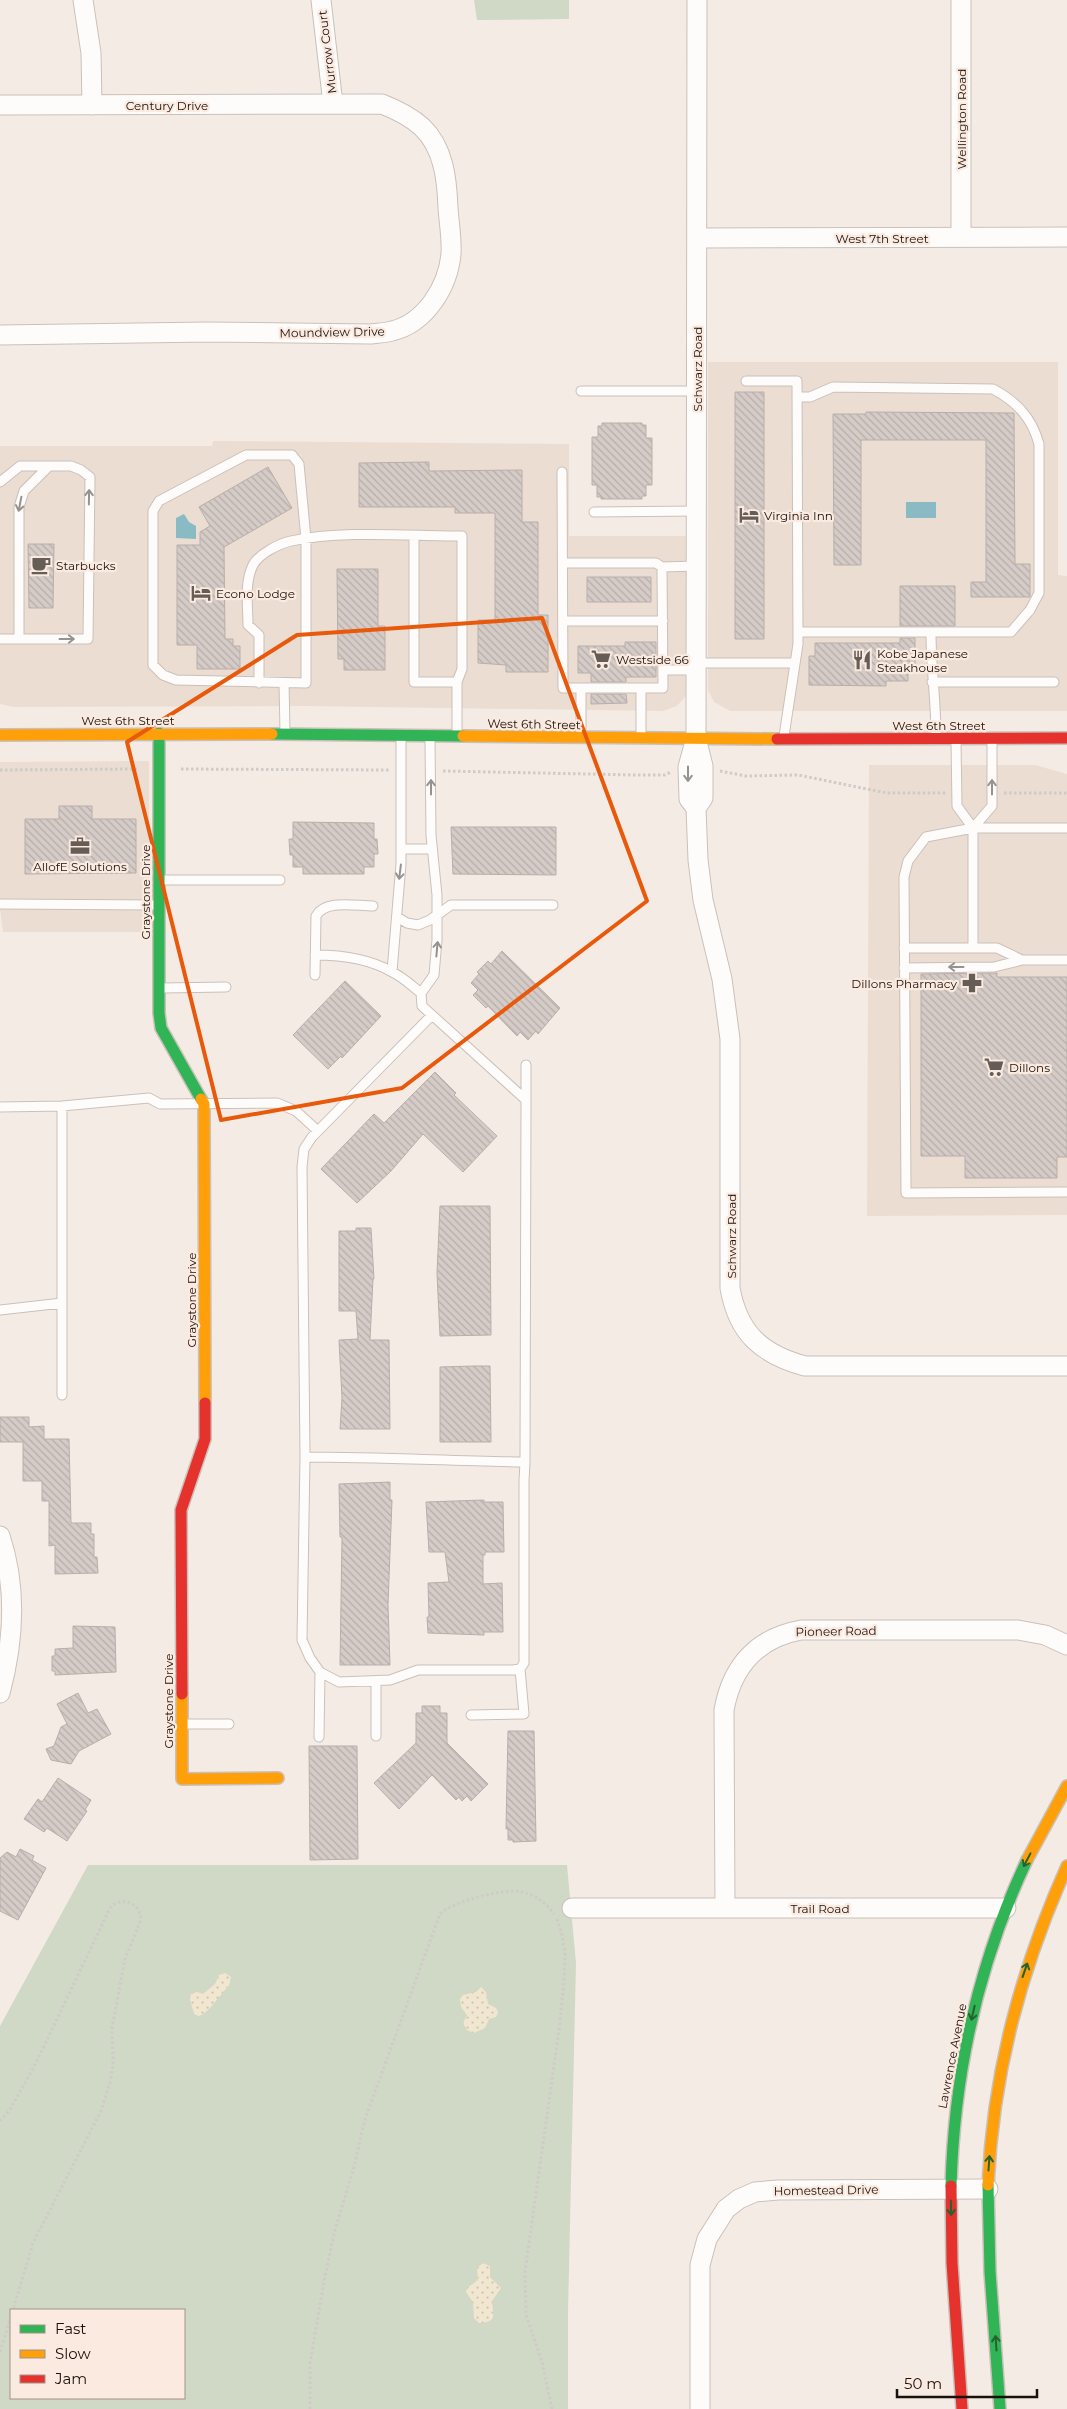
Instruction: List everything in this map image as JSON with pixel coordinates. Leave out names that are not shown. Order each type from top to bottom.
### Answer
[{"type":"street","points":[[84,0],[91,53],[92,105]]},
{"type":"street","name":"Murrow Court","points":[[321,0],[333,104]]},
{"type":"street","name":"Schwarz Road","points":[[698,0],[696,738],[703,766],[703,798],[696,808],[698,860],[703,900],[722,979],[730,1039],[730,1288],[734,1309],[752,1339],[785,1361],[805,1366],[1067,1366]]},
{"type":"street","name":"Wellington Road","points":[[961,0],[961,237]]},
{"type":"street","name":"Century Drive","points":[[0,105],[333,104]]},
{"type":"street","name":"Moundview Drive","points":[[0,334],[208,332],[370,334],[393,331],[414,321],[431,304],[442,289],[448,272],[451,252],[447,184],[436,146],[422,128],[404,113],[382,104],[333,104]]},
{"type":"street","name":"West 7th Street","points":[[698,238],[1067,237]]},
{"type":"street","name":"Graystone Drive","points":[[159,734],[158,1014],[162,1028],[204,1104],[205,1439],[181,1510],[182,1779],[278,1778]]},
{"type":"street","name":"West 6th Street","points":[[0,735],[285,734],[581,738],[1067,738]]},
{"type":"street","points":[[0,1536],[7,1557],[12,1587],[10,1638],[0,1693]]},
{"type":"street","name":"Pioneer Road","points":[[725,1908],[724,1710],[727,1692],[739,1669],[764,1643],[782,1634],[801,1630],[1018,1630],[1045,1635],[1067,1645]]},
{"type":"street","name":"Lawrence Avenue","points":[[962,2409],[954,2294],[950,2189],[954,2117],[966,2041],[977,1996],[1014,1908],[1021,1872],[1067,1786]]},
{"type":"street","points":[[1041,1833],[1043,1852]]},
{"type":"street","points":[[1043,1907],[1067,1866]]},
{"type":"street","points":[[1000,2409],[988,2232],[988,2189],[994,2110],[1010,2024],[1043,1907],[1046,1889]]},
{"type":"street","points":[[1043,1907],[1067,1907]]},
{"type":"street","name":"Trail Road","points":[[572,1908],[1014,1908]]},
{"type":"street","name":"Homestead Drive","points":[[700,2409],[700,2265],[707,2239],[726,2209],[756,2192],[778,2190],[988,2189]]},
{"type":"lane","points":[[746,381],[797,381],[799,632],[784,738]]},
{"type":"lane","points":[[797,397],[810,397],[833,387],[967,387],[993,389],[1008,397],[1024,412],[1035,429],[1039,444],[1039,594],[1030,610],[1011,632],[799,632]]},
{"type":"lane","points":[[581,391],[696,391]]},
{"type":"lane","points":[[246,455],[292,455],[299,464],[306,539],[306,682],[259,682],[176,680],[163,675],[153,665],[153,511],[159,501],[246,455]]},
{"type":"lane","points":[[0,482],[20,466],[71,466],[81,470],[90,477],[88,639],[0,639]]},
{"type":"lane","points":[[19,639],[19,507],[24,491],[49,466]]},
{"type":"lane","points":[[562,472],[563,688],[663,688],[662,567]]},
{"type":"lane","points":[[594,512],[696,511]]},
{"type":"lane","points":[[259,682],[259,635],[248,625],[248,577],[254,563],[265,553],[288,542],[326,536],[462,536],[462,669],[457,682],[457,736]]},
{"type":"lane","points":[[414,536],[414,682],[457,682]]},
{"type":"lane","points":[[562,563],[656,563],[662,567],[696,566]]},
{"type":"lane","points":[[562,621],[663,621]]},
{"type":"lane","points":[[931,632],[932,682],[936,693],[936,738]]},
{"type":"lane","points":[[663,670],[696,666],[795,663]]},
{"type":"lane","points":[[284,682],[285,734]]},
{"type":"lane","points":[[932,682],[1054,682]]},
{"type":"lane","points":[[581,688],[581,738]]},
{"type":"lane","points":[[641,688],[641,738]]},
{"type":"lane","points":[[392,971],[402,849],[401,735]]},
{"type":"lane","points":[[430,736],[432,849],[438,915],[434,975],[421,993],[422,1006],[526,1100]]},
{"type":"lane","points":[[956,738],[957,806],[973,828],[973,948]]},
{"type":"lane","points":[[973,828],[992,806],[992,738]]},
{"type":"lane","points":[[1067,828],[973,828],[926,836],[908,861],[904,877],[906,1193],[1067,1192]]},
{"type":"lane","points":[[402,849],[432,849]]},
{"type":"lane","points":[[159,880],[280,880]]},
{"type":"lane","points":[[0,904],[159,904]]},
{"type":"lane","points":[[396,917],[407,923],[418,925],[438,915],[451,904],[553,905]]},
{"type":"lane","points":[[315,975],[316,916],[320,909],[327,906],[372,906]]},
{"type":"lane","points":[[904,948],[997,948],[1022,960]]},
{"type":"lane","points":[[315,956],[348,957],[392,971],[421,993]]},
{"type":"lane","points":[[904,968],[994,967],[1022,960],[1067,960]]},
{"type":"lane","points":[[158,988],[226,987]]},
{"type":"lane","points":[[432,1015],[318,1131],[304,1150],[302,1167],[305,1456],[302,1640],[310,1658],[320,1672],[339,1682],[390,1680],[418,1670],[520,1669]]},
{"type":"lane","points":[[471,1715],[524,1714],[520,1669],[524,1663],[524,1481],[526,1462],[526,1065]]},
{"type":"lane","points":[[0,1107],[62,1106],[149,1098],[160,1104],[277,1103],[296,1111],[318,1131]]},
{"type":"lane","points":[[62,1106],[62,1395]]},
{"type":"lane","points":[[0,1310],[62,1304]]},
{"type":"lane","points":[[305,1456],[403,1457],[439,1461],[526,1462]]},
{"type":"lane","points":[[320,1672],[320,1737]]},
{"type":"lane","points":[[376,1682],[376,1736]]},
{"type":"lane","points":[[182,1724],[229,1724]]},
{"type":"path","points":[[0,770],[401,770]]},
{"type":"path","points":[[430,771],[636,775],[665,775],[674,771]]},
{"type":"path","points":[[719,771],[746,776],[805,776],[887,793],[956,793]]},
{"type":"path","points":[[992,793],[1067,793]]},
{"type":"path","points":[[310,2409],[310,2363],[324,2276],[335,2230],[354,2168],[365,2119],[433,1930],[446,1908],[463,1901],[514,1890],[525,1892],[547,1905],[556,1918],[565,1952],[559,2030],[525,2272],[526,2315],[542,2362],[552,2409]]},
{"type":"path","points":[[0,2121],[9,2111],[34,2067],[110,1908],[116,1902],[122,1901],[136,1906],[141,1915],[140,1922],[125,1960],[112,2028],[113,2064],[110,2083],[101,2111],[33,2243],[13,2309]]},
{"type":"path","points":[[0,2352],[10,2320]]},
{"type":"highlighted area","points":[[542,618],[647,901],[402,1088],[221,1120],[127,742],[297,635]]},
{"type":"shaded area","points":[[708,362],[1058,362],[1058,575],[1067,576],[1067,711],[730,711],[714,702],[708,690]]},
{"type":"shaded area","points":[[213,441],[569,444],[569,536],[687,536],[687,686],[685,697],[677,706],[663,711],[303,706],[14,707],[0,704],[0,446],[212,446]]},
{"type":"shaded area","points":[[149,761],[149,932],[3,932],[0,909],[0,762]]},
{"type":"shaded area","points":[[869,765],[1035,765],[1067,774],[1067,1215],[867,1216]]},
{"type":"green space","points":[[474,0],[569,0],[569,19],[477,20]]},
{"type":"green space","points":[[88,1865],[567,1865],[576,1963],[568,2312],[568,2409],[0,2409],[0,2026]]},
{"type":"sand","points":[[225,1973],[231,1977],[229,1986],[207,2011],[199,2016],[194,2014],[190,2000],[191,1994],[197,1992],[203,1994],[215,1984],[219,1975]]},
{"type":"sand","points":[[481,1987],[486,1992],[488,2004],[496,2008],[498,2012],[496,2017],[489,2019],[485,2028],[474,2033],[467,2030],[463,2023],[467,2015],[461,2007],[460,1999],[463,1995],[476,1992]]},
{"type":"sand","points":[[483,2263],[490,2266],[490,2277],[501,2288],[492,2301],[492,2319],[479,2323],[474,2318],[473,2302],[466,2292],[467,2288],[478,2280],[477,2268]]},
{"type":"water","points":[[906,502],[936,502],[936,518],[906,518]]},
{"type":"water","points":[[184,514],[189,522],[196,526],[196,539],[176,538],[176,518]]},
{"type":"building","name":"Virginia Inn","points":[[735,392],[764,392],[764,639],[735,639]]},
{"type":"building","points":[[866,412],[1014,413],[1015,564],[1030,564],[1030,597],[971,597],[971,582],[986,582],[986,440],[861,440],[861,565],[834,565],[833,414],[866,414]]},
{"type":"building","points":[[602,423],[642,423],[642,425],[646,425],[646,438],[652,438],[652,485],[646,485],[646,496],[642,496],[642,499],[601,499],[601,497],[597,497],[597,485],[592,485],[592,437],[598,437],[598,426],[602,426]]},
{"type":"building","points":[[429,462],[429,471],[522,470],[522,522],[538,522],[538,615],[548,615],[548,672],[506,672],[506,665],[478,663],[478,620],[495,620],[495,513],[455,513],[455,507],[359,507],[359,463]]},
{"type":"building","name":"Econo Lodge","points":[[268,467],[292,508],[224,547],[225,639],[233,639],[233,646],[240,646],[240,669],[197,669],[197,645],[177,645],[177,545],[200,545],[200,532],[210,526],[199,507]]},
{"type":"building","name":"Starbucks","points":[[28,544],[54,544],[53,608],[29,608]]},
{"type":"building","points":[[337,569],[378,569],[378,626],[385,626],[385,670],[344,670],[344,659],[338,659]]},
{"type":"building","points":[[587,577],[651,577],[651,602],[587,602]]},
{"type":"building","points":[[900,586],[955,586],[955,626],[900,626]]},
{"type":"building","name":"Kobe Japanese Steakhouse","points":[[900,638],[915,638],[915,665],[908,665],[908,681],[886,681],[886,686],[809,685],[809,656],[815,656],[815,643],[900,643]]},
{"type":"building","points":[[625,642],[656,642],[656,677],[626,677],[626,682],[591,682],[591,673],[578,673],[578,646],[625,646]]},
{"type":"building","points":[[591,694],[626,694],[627,703],[591,704]]},
{"type":"building","name":"AllofE Solutions","points":[[59,806],[92,806],[92,819],[136,819],[136,873],[25,874],[25,819],[59,819]]},
{"type":"building","points":[[293,822],[374,823],[374,839],[377,839],[378,854],[374,854],[374,867],[364,867],[364,874],[303,874],[303,867],[293,867],[293,855],[290,855],[289,839],[293,839]]},
{"type":"building","points":[[451,827],[556,827],[556,875],[453,874]]},
{"type":"building","points":[[502,951],[560,1008],[538,1034],[536,1031],[528,1040],[520,1032],[517,1036],[488,1006],[486,1008],[473,995],[478,990],[471,983],[479,974],[477,972],[488,961],[491,964]]},
{"type":"building","name":"Dillons","points":[[997,973],[997,977],[1067,977],[1067,1157],[1057,1157],[1057,1178],[965,1178],[965,1156],[921,1156],[921,974]]},
{"type":"building","points":[[345,981],[381,1016],[342,1058],[341,1056],[328,1069],[293,1035]]},
{"type":"building","points":[[435,1072],[456,1093],[454,1095],[497,1136],[463,1172],[423,1134],[391,1171],[357,1203],[321,1169],[374,1114],[384,1123]]},
{"type":"building","points":[[440,1206],[490,1206],[491,1335],[440,1336],[437,1273]]},
{"type":"building","points":[[356,1228],[371,1228],[374,1279],[370,1340],[389,1340],[390,1429],[340,1429],[342,1398],[339,1340],[358,1339],[356,1311],[339,1311],[339,1231],[356,1231]]},
{"type":"building","points":[[490,1366],[491,1442],[440,1442],[440,1367]]},
{"type":"building","points":[[0,1417],[29,1417],[29,1427],[44,1426],[44,1439],[69,1439],[71,1523],[91,1523],[91,1534],[94,1534],[94,1557],[97,1557],[98,1573],[55,1574],[55,1545],[49,1546],[49,1501],[42,1501],[42,1481],[23,1481],[23,1442],[0,1442]]},
{"type":"building","points":[[390,1482],[390,1500],[392,1500],[388,1605],[390,1665],[340,1665],[342,1537],[340,1537],[339,1484]]},
{"type":"building","points":[[484,1500],[484,1502],[503,1502],[504,1552],[485,1552],[485,1555],[483,1555],[483,1584],[502,1583],[503,1632],[484,1632],[484,1635],[428,1633],[428,1583],[449,1582],[445,1552],[429,1552],[426,1502]]},
{"type":"building","points":[[73,1626],[115,1627],[116,1672],[55,1675],[55,1671],[52,1671],[52,1656],[55,1656],[55,1649],[73,1648]]},
{"type":"building","points":[[78,1693],[88,1713],[97,1709],[111,1734],[79,1751],[71,1764],[51,1760],[46,1749],[54,1746],[61,1727],[67,1724],[57,1704]]},
{"type":"building","points":[[422,1706],[440,1706],[440,1713],[447,1713],[447,1743],[488,1784],[471,1801],[467,1796],[462,1801],[459,1797],[456,1800],[432,1775],[399,1809],[374,1783],[416,1743],[416,1713],[422,1713]]},
{"type":"building","points":[[508,1731],[534,1731],[536,1841],[513,1842],[513,1840],[508,1840],[508,1829],[506,1829]]},
{"type":"building","points":[[309,1746],[357,1746],[358,1859],[310,1860]]},
{"type":"building","points":[[58,1778],[91,1800],[85,1810],[87,1811],[67,1841],[47,1828],[44,1832],[24,1819],[38,1799],[42,1802]]},
{"type":"building","points":[[20,1849],[34,1856],[32,1860],[46,1868],[18,1920],[0,1911],[0,1858],[7,1852],[16,1857]]},
{"type":"traffic: fast","points":[[159,733],[159,1013],[161,1028],[201,1099]]},
{"type":"traffic: fast","points":[[272,734],[463,736]]},
{"type":"traffic: fast","points":[[951,2186],[957,2102],[963,2060],[972,2019],[995,1939],[1027,1860]]},
{"type":"traffic: fast","points":[[988,2185],[990,2272],[1000,2409]]},
{"type":"traffic: slow","points":[[0,735],[272,734]]},
{"type":"traffic: slow","points":[[463,736],[777,739]]},
{"type":"traffic: slow","points":[[201,1099],[204,1104],[205,1403]]},
{"type":"traffic: slow","points":[[182,1694],[182,1779],[278,1778]]},
{"type":"traffic: slow","points":[[1027,1860],[1067,1786]]},
{"type":"traffic: slow","points":[[988,2185],[996,2102],[1012,2022],[1036,1943],[1067,1866]]},
{"type":"traffic: jam","points":[[777,739],[1067,738]]},
{"type":"traffic: jam","points":[[182,1694],[181,1510],[205,1439],[205,1403]]},
{"type":"traffic: jam","points":[[951,2186],[952,2263],[962,2409]]},
{"type":"place","name":"Virginia Inn","points":[[749,515]]},
{"type":"place","name":"Starbucks","points":[[41,565]]},
{"type":"place","name":"Econo Lodge","points":[[201,593]]},
{"type":"place","name":"Westside 66","points":[[601,659]]},
{"type":"place","name":"Kobe Japanese Steakhouse","points":[[862,660]]},
{"type":"place","name":"AllofE Solutions","points":[[80,846]]},
{"type":"place","name":"Dillons Pharmacy","points":[[972,983]]},
{"type":"place","name":"Dillons","points":[[994,1067]]}]
